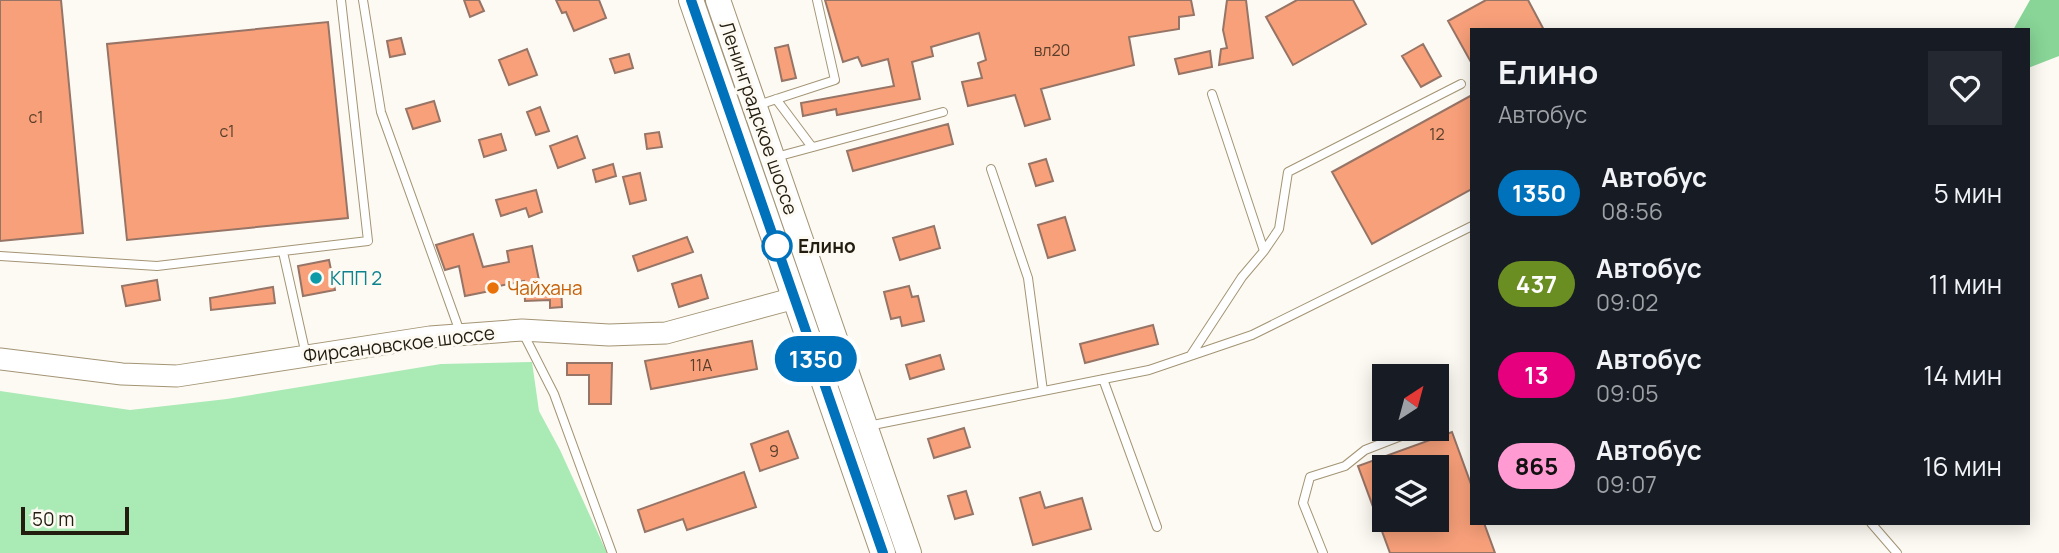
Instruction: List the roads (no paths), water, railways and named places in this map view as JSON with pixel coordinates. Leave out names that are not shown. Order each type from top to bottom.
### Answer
[{"type":"highway","name":"Ленинградское шоссе","points":[[691,0],[883,553]]},
{"type":"highway","name":"Ленинградское шоссе","points":[[718,0],[766,102],[773,158],[909,553]]},
{"type":"main road","name":"Фирсановское шоссе","points":[[0,359],[122,374],[177,376],[306,355],[461,335],[522,330],[609,335],[666,332],[794,298]]},
{"type":"lane","points":[[0,256],[157,266],[368,241],[341,0]]},
{"type":"lane","points":[[363,0],[381,112],[461,335]]},
{"type":"lane","points":[[812,147],[766,102],[835,80],[817,0]]},
{"type":"lane","points":[[1191,355],[1242,277],[1279,229],[1288,172],[1461,84]]},
{"type":"lane","points":[[1212,94],[1264,251]]},
{"type":"lane","points":[[773,158],[943,112]]},
{"type":"lane","points":[[991,169],[1028,278],[1043,391]]},
{"type":"lane","points":[[865,426],[1149,370],[1252,335],[1470,227]]},
{"type":"lane","points":[[283,252],[292,305],[306,355]]},
{"type":"lane","points":[[522,330],[554,394],[612,553]]},
{"type":"lane","points":[[1103,379],[1157,527]]},
{"type":"lane","points":[[1324,553],[1304,503],[1310,477],[1345,466],[1365,450],[1388,441]]},
{"type":"lane","points":[[1873,525],[1897,553]]},
{"type":"place","name":"Елино","points":[[777,246]]},
{"type":"place","name":"КПП 2","points":[[316,278]]},
{"type":"place","name":"Чайхана","points":[[493,288]]}]
